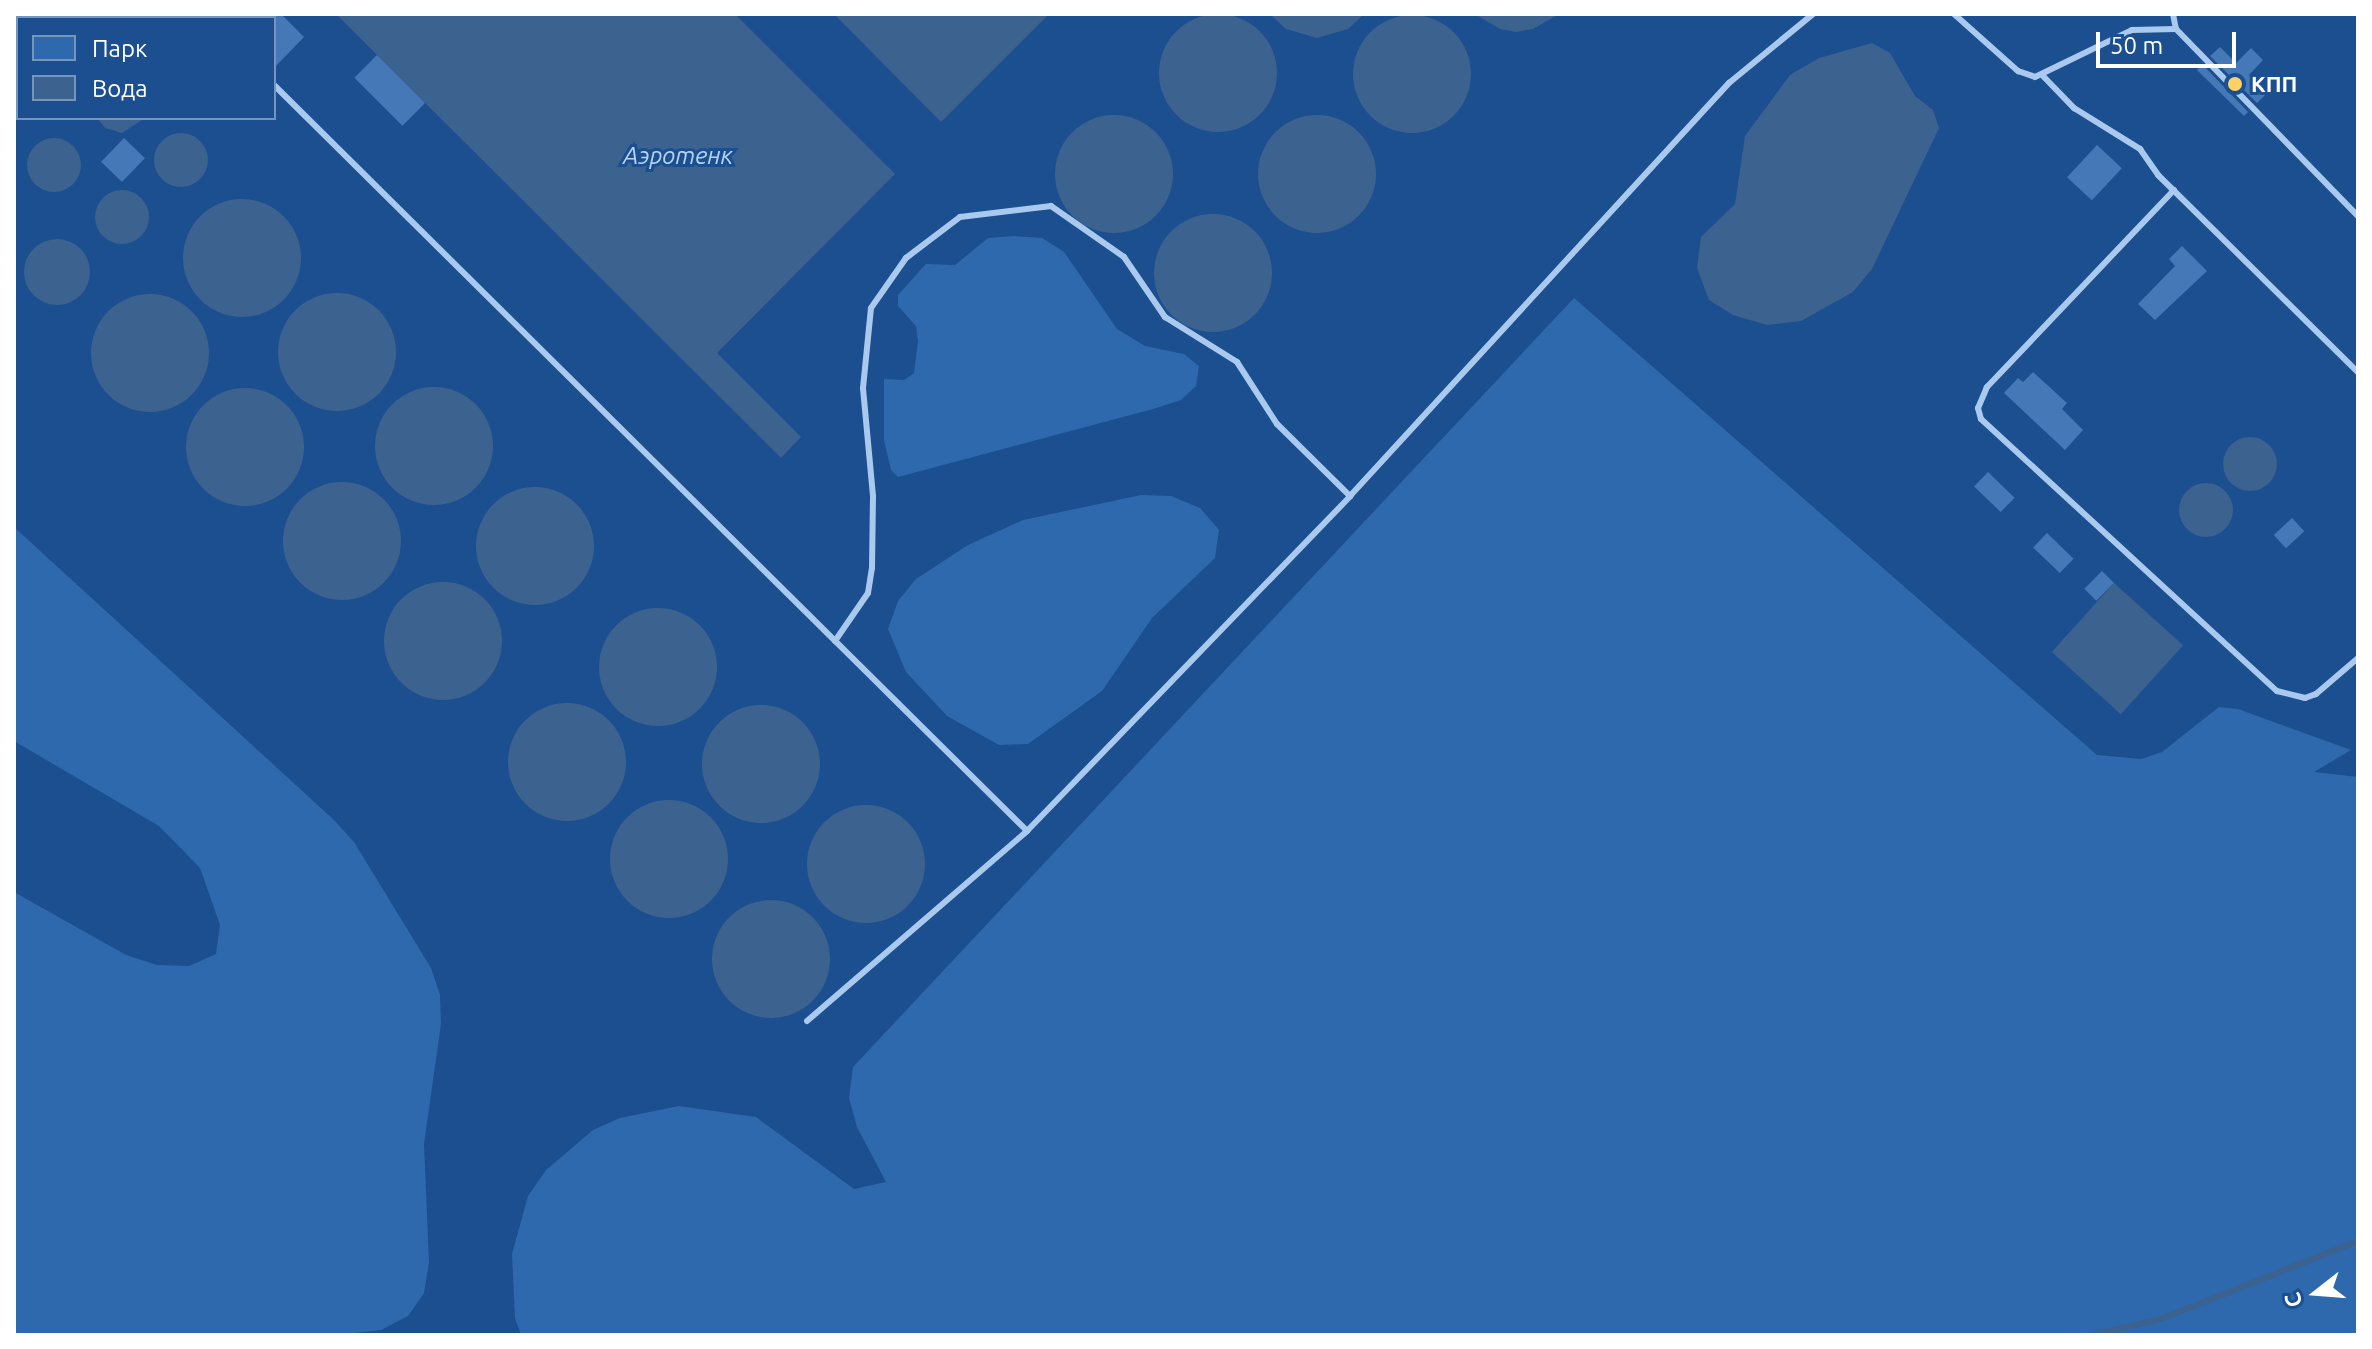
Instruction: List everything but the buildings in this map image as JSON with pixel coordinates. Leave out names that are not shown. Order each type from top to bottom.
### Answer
[{"type":"lane","points":[[807,1021],[1027,831],[1350,496],[1729,83],[1813,14]]},
{"type":"lane","points":[[1954,14],[2018,71],[2043,76],[2074,108],[2140,149],[2174,190],[2358,372]]},
{"type":"lane","points":[[2173,14],[2176,29],[2358,216]]},
{"type":"lane","points":[[2043,76],[2132,30],[2176,29]]},
{"type":"lane","points":[[276,87],[1027,831]]},
{"type":"lane","points":[[2174,190],[1987,387],[1978,408],[1981,419],[2277,691],[2305,698],[2316,694],[2358,658]]},
{"type":"lane","points":[[835,641],[868,593],[872,568],[873,496],[863,388],[871,308],[906,258],[960,217],[1051,206],[1124,257],[1165,317],[1237,362],[1277,424],[1350,496]]},
{"type":"green space","points":[[988,238],[1042,238],[1064,252],[1117,329],[1145,346],[1184,354],[1199,366],[1196,386],[1181,400],[1153,409],[898,477],[891,470],[884,440],[884,379],[904,380],[914,373],[918,341],[916,326],[898,306],[898,295],[926,264],[955,265]]},
{"type":"green space","points":[[1574,298],[2097,755],[2141,759],[2162,752],[2219,707],[2238,709],[2351,750],[2314,772],[2358,777],[2358,1335],[521,1335],[515,1318],[512,1254],[528,1196],[546,1170],[593,1130],[620,1118],[679,1106],[756,1117],[854,1189],[886,1182],[857,1127],[849,1098],[853,1067]]},
{"type":"green space","points":[[1141,495],[1171,496],[1200,508],[1219,530],[1215,558],[1152,618],[1102,691],[1028,744],[999,745],[947,716],[906,672],[888,629],[898,601],[916,579],[968,545],[1023,520]]},
{"type":"green space","points":[[14,527],[334,820],[354,842],[431,968],[440,995],[441,1024],[424,1144],[429,1263],[424,1293],[408,1316],[381,1330],[336,1335],[14,1335],[14,892],[126,955],[157,965],[189,966],[216,954],[220,925],[200,868],[159,826],[14,741]]},
{"type":"water","name":"Аэротенк","points":[[336,14],[735,14],[895,174],[717,353],[801,437],[781,458]]},
{"type":"water","points":[[834,14],[1049,14],[941,122]]},
{"type":"water","points":[[1218,14],[1241,18],[1260,31],[1273,50],[1277,73],[1273,96],[1260,115],[1241,128],[1218,132],[1195,128],[1176,115],[1163,96],[1159,73],[1163,50],[1176,31],[1195,18]]},
{"type":"water","points":[[1270,14],[1364,14],[1348,29],[1317,38],[1286,29]]},
{"type":"water","points":[[1475,14],[1559,14],[1533,29],[1516,32],[1500,29]]},
{"type":"water","points":[[1412,15],[1435,19],[1454,32],[1467,51],[1471,74],[1467,97],[1454,116],[1435,129],[1412,133],[1389,129],[1370,116],[1357,97],[1353,74],[1357,51],[1370,32],[1389,19]]},
{"type":"water","points":[[1872,43],[1890,53],[1915,96],[1933,110],[1939,128],[1872,269],[1853,292],[1801,321],[1767,325],[1733,315],[1709,300],[1697,268],[1701,237],[1735,204],[1745,136],[1790,75],[1819,58]]},
{"type":"water","points":[[1114,115],[1137,119],[1156,132],[1169,151],[1173,174],[1169,197],[1156,216],[1137,229],[1114,233],[1091,229],[1072,216],[1059,197],[1055,174],[1059,151],[1072,132],[1091,119]]},
{"type":"water","points":[[1317,115],[1340,119],[1359,132],[1372,151],[1376,174],[1372,197],[1359,216],[1340,229],[1317,233],[1294,229],[1275,216],[1262,197],[1258,174],[1262,151],[1275,132],[1294,119]]},
{"type":"water","points":[[99,120],[142,120],[122,133],[105,128]]},
{"type":"water","points":[[181,133],[200,141],[208,160],[200,179],[181,187],[162,179],[154,160],[162,141]]},
{"type":"water","points":[[54,138],[73,146],[81,165],[73,184],[54,192],[35,184],[27,165],[35,146]]},
{"type":"water","points":[[122,190],[141,198],[149,217],[141,236],[122,244],[103,236],[95,217],[103,198]]},
{"type":"water","points":[[242,199],[265,203],[284,216],[297,235],[301,258],[297,281],[284,300],[265,313],[242,317],[219,313],[200,300],[187,281],[183,258],[187,235],[200,216],[219,203]]},
{"type":"water","points":[[1213,214],[1236,218],[1255,231],[1268,250],[1272,273],[1268,296],[1255,315],[1236,328],[1213,332],[1190,328],[1171,315],[1158,296],[1154,273],[1158,250],[1171,231],[1190,218]]},
{"type":"water","points":[[57,239],[70,242],[80,249],[87,259],[90,272],[87,285],[80,295],[70,302],[57,305],[44,302],[34,295],[27,285],[24,272],[27,259],[34,249],[44,242]]},
{"type":"water","points":[[337,293],[360,297],[379,310],[392,329],[396,352],[392,375],[379,394],[360,407],[337,411],[314,407],[295,394],[282,375],[278,352],[282,329],[295,310],[314,297]]},
{"type":"water","points":[[150,294],[173,298],[192,311],[205,330],[209,353],[205,376],[192,395],[173,408],[150,412],[127,408],[108,395],[95,376],[91,353],[95,330],[108,311],[127,298]]},
{"type":"water","points":[[434,387],[457,391],[476,404],[489,423],[493,446],[489,469],[476,488],[457,501],[434,505],[411,501],[392,488],[379,469],[375,446],[379,423],[392,404],[411,391]]},
{"type":"water","points":[[245,388],[268,392],[287,405],[300,424],[304,447],[300,470],[287,489],[268,502],[245,506],[222,502],[203,489],[190,470],[186,447],[190,424],[203,405],[222,392]]},
{"type":"water","points":[[2250,437],[2269,445],[2277,464],[2269,483],[2250,491],[2231,483],[2223,464],[2231,445]]},
{"type":"water","points":[[342,482],[365,486],[384,499],[397,518],[401,541],[397,564],[384,583],[365,596],[342,600],[319,596],[300,583],[287,564],[283,541],[287,518],[300,499],[319,486]]},
{"type":"water","points":[[2206,483],[2225,491],[2233,510],[2225,529],[2206,537],[2187,529],[2179,510],[2187,491]]},
{"type":"water","points":[[535,487],[558,491],[577,504],[590,523],[594,546],[590,569],[577,588],[558,601],[535,605],[512,601],[493,588],[480,569],[476,546],[480,523],[493,504],[512,491]]},
{"type":"water","points":[[443,582],[466,586],[485,599],[498,618],[502,641],[498,664],[485,683],[466,696],[443,700],[420,696],[401,683],[388,664],[384,641],[388,618],[401,599],[420,586]]},
{"type":"water","points":[[2114,583],[2183,645],[2121,714],[2052,652]]},
{"type":"water","points":[[658,608],[681,612],[700,625],[713,644],[717,667],[713,690],[700,709],[681,722],[658,726],[635,722],[616,709],[603,690],[599,667],[603,644],[616,625],[635,612]]},
{"type":"water","points":[[567,703],[590,707],[609,720],[622,739],[626,762],[622,785],[609,804],[590,817],[567,821],[544,817],[525,804],[512,785],[508,762],[512,739],[525,720],[544,707]]},
{"type":"water","points":[[761,705],[784,709],[803,722],[816,741],[820,764],[816,787],[803,806],[784,819],[761,823],[738,819],[719,806],[706,787],[702,764],[706,741],[719,722],[738,709]]},
{"type":"water","points":[[669,800],[692,804],[711,817],[724,836],[728,859],[724,882],[711,901],[692,914],[669,918],[646,914],[627,901],[614,882],[610,859],[614,836],[627,817],[646,804]]},
{"type":"water","points":[[866,805],[889,809],[908,822],[921,841],[925,864],[921,887],[908,906],[889,919],[866,923],[843,919],[824,906],[811,887],[807,864],[811,841],[824,822],[843,809]]},
{"type":"water","points":[[771,900],[794,904],[813,917],[826,936],[830,959],[826,982],[813,1001],[794,1014],[771,1018],[748,1014],[729,1001],[716,982],[712,959],[716,936],[729,917],[748,904]]},
{"type":"waterway","points":[[2092,1335],[2161,1319],[2358,1241]]},
{"type":"place","name":"КПП","points":[[2235,84]]}]
